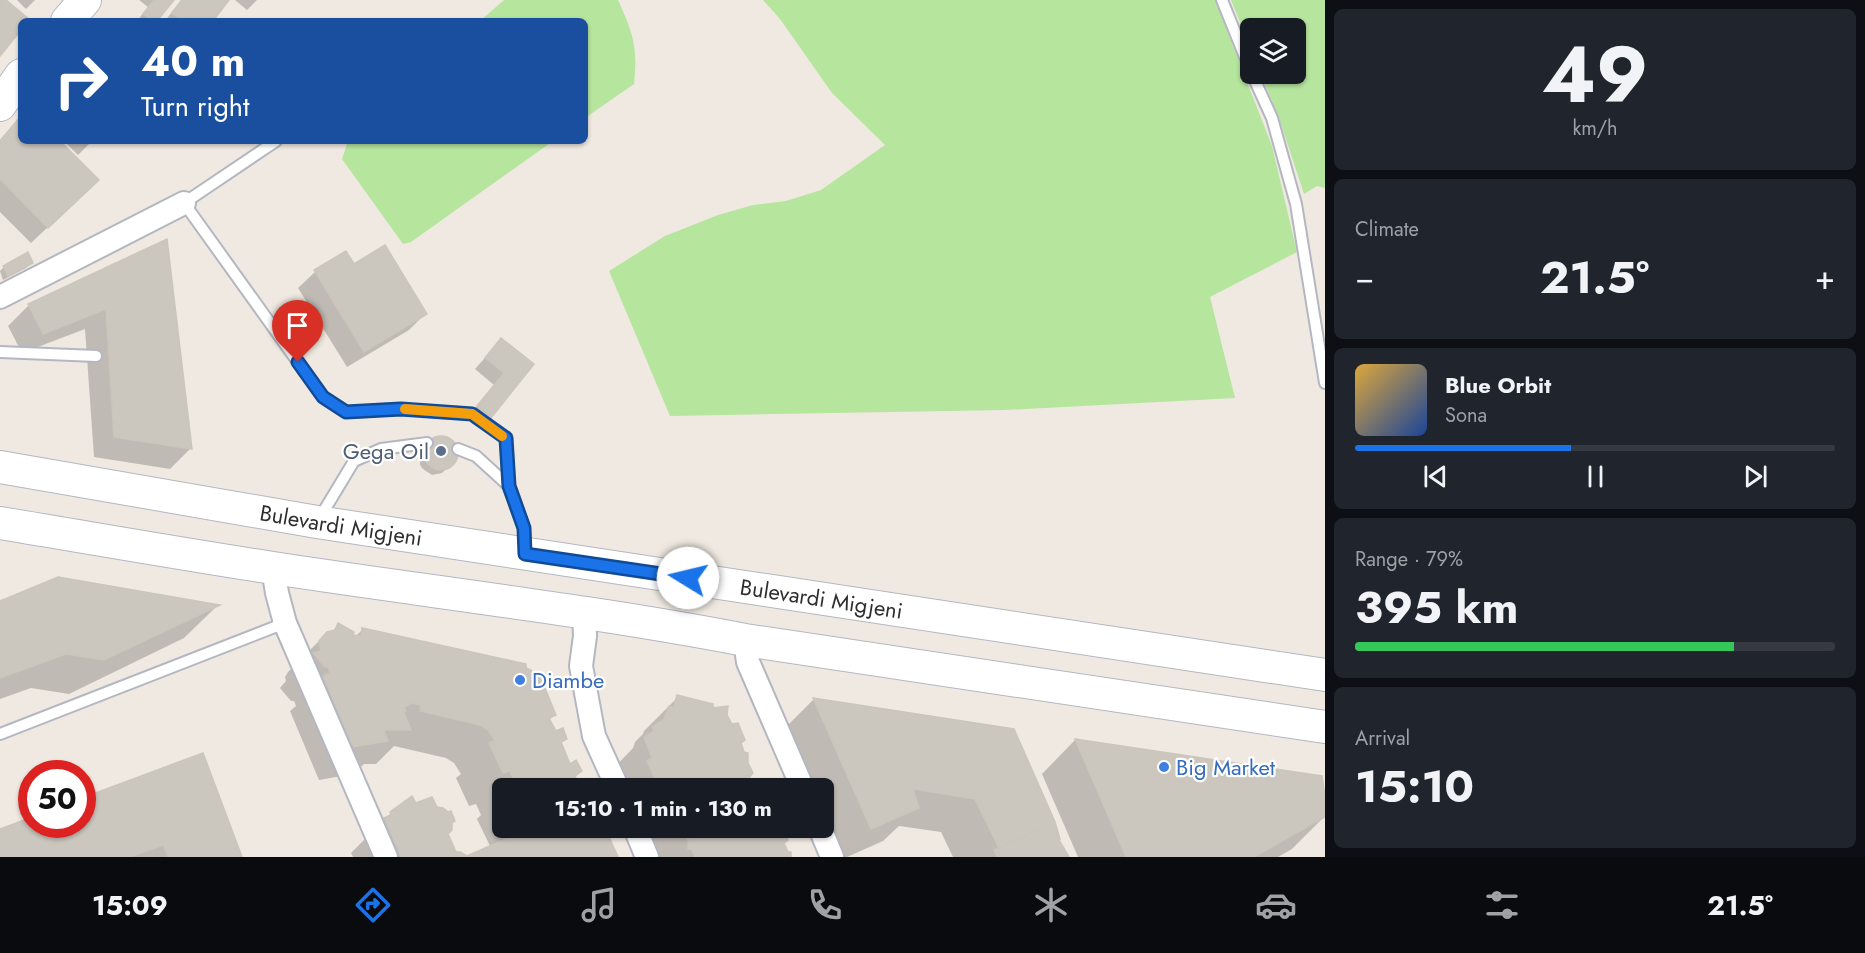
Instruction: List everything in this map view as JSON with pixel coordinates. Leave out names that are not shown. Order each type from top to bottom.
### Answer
[{"type":"main road","points":[[70,18],[86,0]]},
{"type":"main road","points":[[0,105],[18,79]]},
{"type":"main road","name":"Bulevardi Migjeni","points":[[0,467],[317,522],[1325,675]]},
{"type":"main road","points":[[7,526],[1325,727]]},
{"type":"street","points":[[0,297],[184,203]]},
{"type":"street","points":[[273,568],[285,623],[386,857]]},
{"type":"street","points":[[584,613],[585,636],[581,666],[585,689],[594,736],[613,778]]},
{"type":"street","points":[[745,640],[748,662],[798,778]]},
{"type":"street","points":[[638,838],[647,857]]},
{"type":"street","points":[[824,838],[832,857]]},
{"type":"lane","points":[[1222,0],[1240,45]]},
{"type":"lane","points":[[1256,84],[1272,118],[1296,204],[1325,383]]},
{"type":"lane","points":[[272,144],[184,203],[323,397],[346,412],[401,409],[472,414],[506,438],[509,486],[524,528],[525,554]]},
{"type":"lane","points":[[0,352],[96,356]]},
{"type":"lane","points":[[317,522],[354,461],[381,449],[427,443]]},
{"type":"lane","points":[[458,449],[476,456],[509,486]]},
{"type":"lane","points":[[0,734],[285,623]]},
{"type":"green space","points":[[504,0],[618,0],[635,50],[634,84],[588,116],[588,18],[483,18]]},
{"type":"green space","points":[[763,0],[1215,0],[1240,64],[1240,84],[1248,84],[1272,146],[1297,252],[1210,297],[1235,398],[1005,410],[670,416],[609,271],[665,236],[718,215],[753,205],[786,201],[821,190],[885,145],[832,93],[780,19]]},
{"type":"green space","points":[[1231,0],[1325,0],[1325,188],[1317,186],[1304,194],[1265,84],[1306,84],[1306,18],[1240,18],[1240,22]]},
{"type":"green space","points":[[347,144],[549,144],[411,242],[403,244],[342,159]]},
{"type":"building","points":[[0,0],[6,0],[28,18],[18,18],[18,34],[0,56]]},
{"type":"building","points":[[154,0],[174,0],[159,18],[149,18],[143,14]]},
{"type":"building","points":[[182,0],[229,0],[215,18],[179,18],[172,13]]},
{"type":"building","points":[[18,120],[18,144],[63,144],[99,180],[48,228],[0,179],[0,141]]},
{"type":"building","points":[[167,239],[192,449],[114,437],[106,309],[43,334],[28,304]]},
{"type":"building","points":[[385,245],[427,314],[364,352],[314,270],[346,251],[354,264]]},
{"type":"building","points":[[28,252],[33,263],[8,276],[3,266]]},
{"type":"building","points":[[501,338],[534,364],[491,418],[477,406],[504,373],[485,358]]},
{"type":"building","name":"Gega Oil","points":[[441,436],[453,441],[458,453],[453,465],[441,470],[429,465],[424,453],[429,441]]},
{"type":"building","points":[[58,577],[220,605],[104,660],[66,654],[0,678],[0,601]]},
{"type":"building","points":[[338,623],[354,632],[353,635],[361,636],[362,628],[526,664],[526,668],[531,670],[535,676],[539,674],[556,715],[549,718],[556,731],[563,728],[567,739],[561,742],[570,764],[576,760],[582,771],[575,776],[576,778],[513,778],[510,771],[503,773],[489,743],[495,741],[488,730],[480,725],[420,711],[421,705],[412,703],[404,707],[411,730],[384,730],[388,741],[353,747],[323,676],[330,673],[328,667],[325,667],[313,653],[321,651],[319,641],[327,632],[335,630]]},
{"type":"building","points":[[677,695],[713,704],[713,708],[728,706],[727,715],[732,724],[738,723],[745,740],[741,743],[744,752],[748,753],[748,763],[753,773],[749,778],[655,778],[647,761],[652,758],[644,737],[654,731],[652,727],[664,719],[669,706],[674,707]]},
{"type":"building","points":[[813,698],[1014,729],[1055,822],[999,848],[975,799],[913,789],[919,808],[871,829]]},
{"type":"building","points":[[1075,739],[1322,776],[1325,817],[1254,857],[1126,857]]},
{"type":"building","points":[[203,753],[242,857],[168,857],[163,845],[130,857],[0,857],[0,829],[18,822],[18,838],[96,838],[96,793]]},
{"type":"building","points":[[412,796],[416,803],[432,797],[437,807],[451,811],[455,821],[448,834],[456,852],[467,856],[508,838],[609,838],[618,857],[401,857],[384,818],[391,815],[390,812]]},
{"type":"building","points":[[1055,822],[1059,840],[1069,857],[997,857],[994,850]]},
{"type":"building","points":[[687,838],[787,838],[784,843],[788,852],[791,852],[791,857],[695,857],[692,850],[688,849]]},
{"type":"slow traffic","points":[[405,409],[472,414],[502,436]]},
{"type":"place","name":"Gega Oil","points":[[441,451]]},
{"type":"place","name":"Diambe","points":[[520,680]]},
{"type":"place","name":"Big Market","points":[[1164,767]]},
{"type":"route","points":[[298,362],[323,397],[346,412],[401,409],[472,414],[506,438],[509,486],[524,528],[525,554],[688,578]]}]
